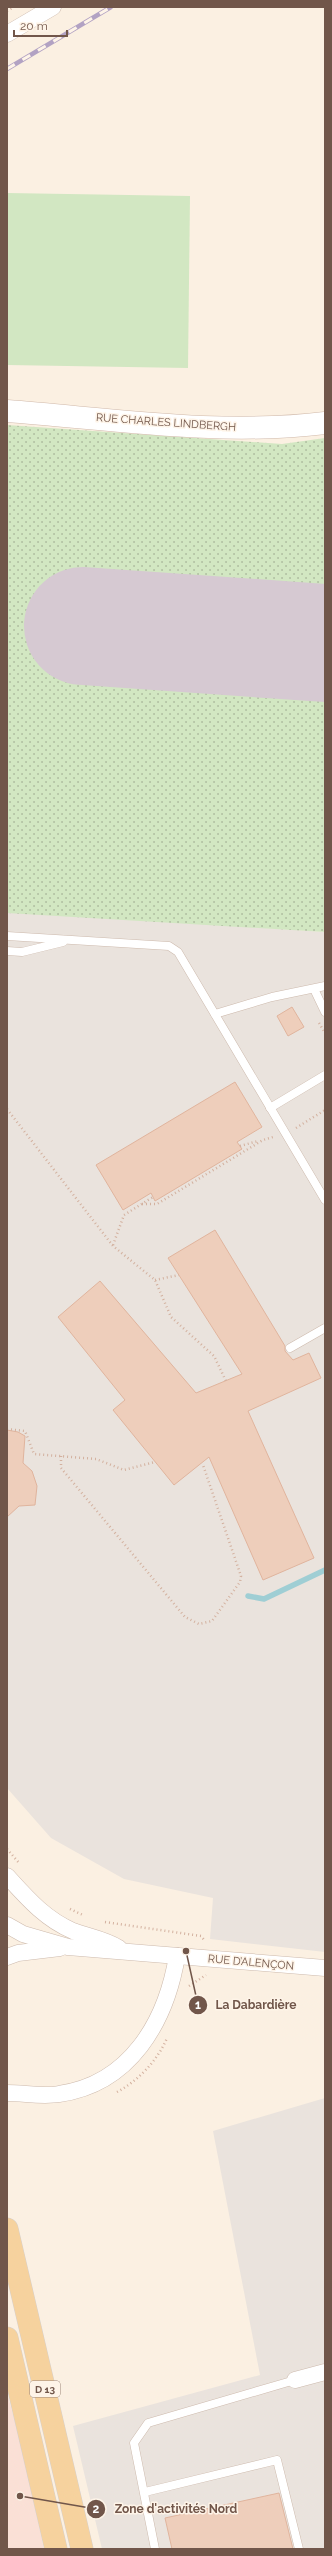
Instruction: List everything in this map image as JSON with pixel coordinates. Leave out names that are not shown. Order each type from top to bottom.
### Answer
[{"type":"main road","name":"D 13","points":[[7,2228],[82,2549]]},
{"type":"main road","name":"D 13","points":[[7,2338],[56,2549]]},
{"type":"street","points":[[7,34],[53,7]]},
{"type":"street","name":"RUE CHARLES LINDBERGH","points":[[7,411],[219,427],[292,427],[325,423]]},
{"type":"street","points":[[7,1876],[29,1900],[50,1919],[74,1931],[106,1940],[126,1952]]},
{"type":"street","points":[[7,1925],[23,1934],[68,1947]]},
{"type":"street","points":[[7,1957],[18,1953],[68,1947]]},
{"type":"street","name":"RUE D’ALENÇON","points":[[68,1947],[325,1968]]},
{"type":"street","points":[[7,2093],[58,2095],[77,2090],[115,2072],[135,2055],[157,2022],[177,1956]]},
{"type":"street","points":[[295,2380],[325,2372]]},
{"type":"lane","points":[[7,936],[169,946],[178,952],[325,1200]]},
{"type":"lane","points":[[7,951],[22,952],[70,940]]},
{"type":"lane","points":[[215,1014],[272,997],[325,986]]},
{"type":"lane","points":[[314,989],[325,1012]]},
{"type":"lane","points":[[270,1108],[325,1075]]},
{"type":"lane","points":[[290,1348],[325,1328]]},
{"type":"lane","points":[[155,2549],[145,2492],[134,2443],[148,2423],[295,2380]]},
{"type":"lane","points":[[145,2492],[277,2460],[299,2549]]},
{"type":"path","points":[[7,12],[14,7]]},
{"type":"path","points":[[7,1110],[112,1246],[155,1280],[171,1317],[214,1356],[226,1380]]},
{"type":"path","points":[[240,1146],[286,1134],[325,1110]]},
{"type":"path","points":[[142,1204],[157,1204],[263,1140]]},
{"type":"path","points":[[112,1246],[124,1215],[153,1197]]},
{"type":"path","points":[[155,1280],[179,1274]]},
{"type":"path","points":[[7,1429],[25,1431],[34,1454],[96,1459],[124,1470],[155,1462]]},
{"type":"path","points":[[61,1456],[60,1468],[185,1617],[199,1624],[206,1624],[212,1621],[240,1582],[241,1576],[204,1465]]},
{"type":"path","points":[[7,1849],[21,1865]]},
{"type":"path","points":[[64,1906],[90,1919]]},
{"type":"path","points":[[98,1920],[200,1936],[207,1944],[208,1958]]},
{"type":"shaded area","points":[[7,911],[325,932],[325,1952],[210,1939],[213,1898],[124,1879],[51,1838],[7,1788]]},
{"type":"shaded area","points":[[325,2098],[325,2549],[102,2549],[73,2426],[260,2375],[213,2131]]},
{"type":"shaded area","points":[[7,2393],[21,2443],[44,2549],[7,2549]]},
{"type":"green space","points":[[7,193],[190,196],[188,368],[7,365]]},
{"type":"green space","points":[[7,425],[282,444],[325,438],[325,932],[7,913]]},
{"type":"building","points":[[292,1007],[304,1027],[288,1036],[277,1016]]},
{"type":"building","points":[[235,1082],[262,1127],[237,1142],[242,1149],[155,1201],[151,1193],[123,1210],[96,1165]]},
{"type":"building","points":[[215,1230],[285,1346],[285,1351],[293,1360],[309,1353],[321,1378],[248,1411],[314,1558],[263,1580],[209,1457],[174,1485],[113,1410],[125,1400],[58,1317],[100,1281],[196,1393],[242,1374],[168,1258]]},
{"type":"building","points":[[7,1430],[18,1432],[25,1436],[23,1463],[32,1471],[37,1486],[35,1505],[19,1506],[7,1517]]},
{"type":"building","points":[[279,2493],[293,2549],[172,2549],[165,2518]]},
{"type":"waterway","points":[[248,1596],[264,1599],[325,1570]]},
{"type":"runway","points":[[83,626],[325,643]]},
{"type":"railway","points":[[7,69],[111,7]]},
{"type":"place","name":"La Dabardière","points":[[186,1951]]},
{"type":"place","name":"Zone d'activités Nord","points":[[20,2496]]}]
